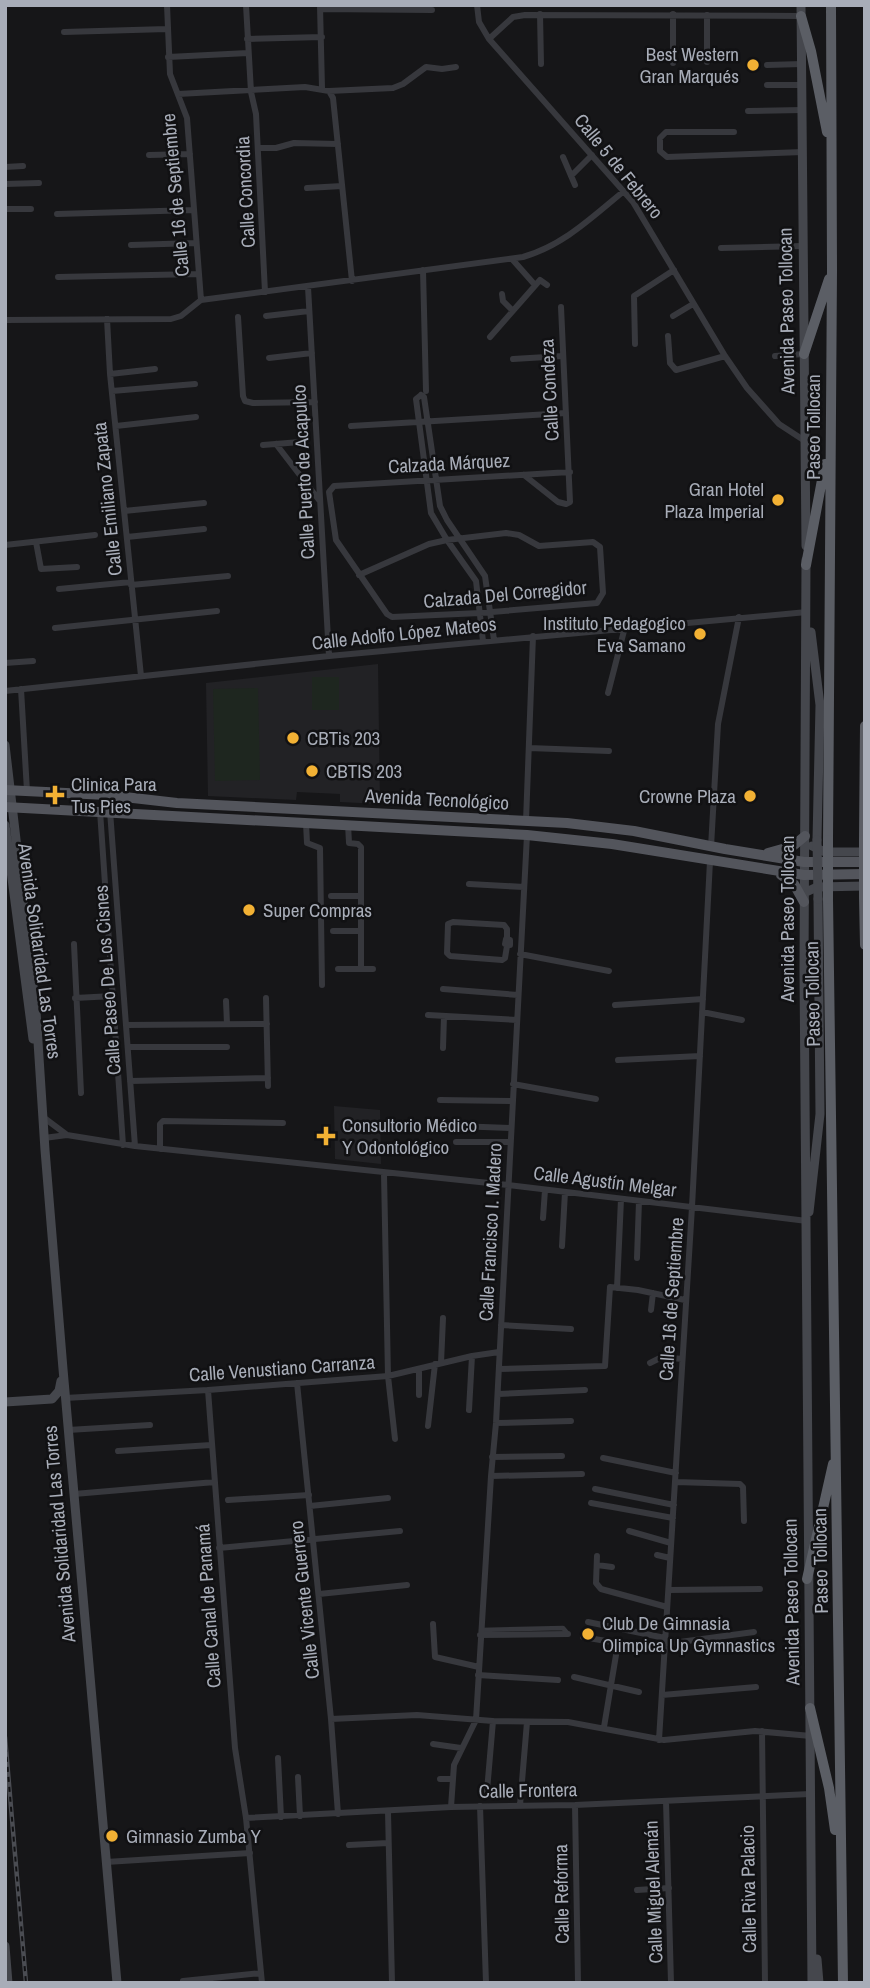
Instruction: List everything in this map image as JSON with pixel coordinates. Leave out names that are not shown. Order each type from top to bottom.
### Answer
[{"type":"highway","name":"Paseo Tollocan","points":[[831,5],[831,412],[823,899],[837,1447],[842,1983]]},
{"type":"highway","points":[[801,11],[832,159]]},
{"type":"highway","points":[[804,355],[832,270]]},
{"type":"highway","points":[[806,565],[820,496],[831,412]]},
{"type":"highway","points":[[865,726],[865,945]]},
{"type":"highway","points":[[807,1579],[837,1447]]},
{"type":"highway","points":[[810,1708],[829,1788],[841,1860]]},
{"type":"main road","name":"Avenida Paseo Tollocan","points":[[801,11],[807,615],[804,862],[807,1579],[812,1983]]},
{"type":"main road","name":"Avenida Paseo Tollocan","points":[[807,615],[820,705],[823,840]]},
{"type":"main road","name":"Avenida Solidaridad Las Torres","points":[[5,745],[9,807],[36,1011],[65,1398],[117,1983]]},
{"type":"main road","name":"Avenida Tecnológico","points":[[8,790],[107,795],[203,805],[526,821],[634,831],[804,862],[865,862]]},
{"type":"main road","points":[[31,791],[33,808]]},
{"type":"main road","points":[[141,814],[142,800]]},
{"type":"main road","name":"Avenida Tecnológico","points":[[9,807],[527,835],[612,844],[804,875],[865,874]]},
{"type":"main road","points":[[432,829],[433,816]]},
{"type":"main road","name":"Avenida Solidaridad Las Torres","points":[[5,825],[34,1049],[41,1082]]},
{"type":"main road","points":[[758,855],[784,850],[805,836],[811,845],[820,851],[864,846]]},
{"type":"main road","points":[[685,857],[687,842]]},
{"type":"main road","points":[[771,870],[787,877],[804,897],[817,887],[864,892]]},
{"type":"main road","name":"Avenida Paseo Tollocan","points":[[807,1221],[814,1184],[820,1114],[823,899]]},
{"type":"main road","points":[[5,1402],[52,1399],[59,1391],[63,1369]]},
{"type":"main road","points":[[811,1937],[817,1955],[819,1983]]},
{"type":"main road","points":[[5,1946],[8,1983]]},
{"type":"street","name":"Calle 16 de Septiembre","points":[[167,5],[171,78],[186,111],[201,300]]},
{"type":"street","name":"Calle Concordia","points":[[246,5],[251,92],[256,108],[259,148],[265,292]]},
{"type":"street","name":"Calle 5 de Febrero","points":[[477,5],[477,18],[489,39],[641,213],[725,356],[773,418],[786,430],[805,441]]},
{"type":"street","points":[[525,5],[525,15]]},
{"type":"street","points":[[352,281],[332,98],[325,89],[320,7],[432,10]]},
{"type":"street","points":[[489,39],[513,18],[525,15],[707,15],[801,11]]},
{"type":"street","points":[[540,14],[541,64]]},
{"type":"street","points":[[673,14],[673,62]]},
{"type":"street","points":[[707,15],[707,62]]},
{"type":"street","points":[[64,32],[167,29]]},
{"type":"street","points":[[247,39],[322,37]]},
{"type":"street","points":[[168,57],[248,53]]},
{"type":"street","points":[[767,65],[802,64]]},
{"type":"street","points":[[178,93],[251,92],[278,88],[393,88],[426,67],[456,67]]},
{"type":"street","points":[[768,85],[802,85]]},
{"type":"street","points":[[748,111],[802,110]]},
{"type":"street","points":[[734,132],[666,132],[660,138],[660,151],[667,157],[803,152]]},
{"type":"street","points":[[259,148],[276,148],[294,143],[338,144]]},
{"type":"street","points":[[149,155],[190,154]]},
{"type":"street","points":[[571,176],[592,155]]},
{"type":"street","points":[[563,157],[575,185]]},
{"type":"street","points":[[5,167],[23,166]]},
{"type":"street","points":[[5,184],[39,183]]},
{"type":"street","points":[[307,188],[342,186]]},
{"type":"street","points":[[5,320],[175,318],[201,300],[512,258],[543,250],[570,235],[624,191]]},
{"type":"street","points":[[5,209],[32,209]]},
{"type":"street","points":[[57,214],[194,210]]},
{"type":"street","points":[[131,245],[196,243]]},
{"type":"street","points":[[721,247],[803,246]]},
{"type":"street","points":[[512,258],[535,285]]},
{"type":"street","points":[[423,270],[426,391]]},
{"type":"street","points":[[635,344],[634,296],[674,270]]},
{"type":"street","points":[[411,272],[415,279],[423,282]]},
{"type":"street","points":[[58,277],[198,274]]},
{"type":"street","points":[[490,337],[540,280],[547,285]]},
{"type":"street","name":"Calle Puerto de Acapulco","points":[[308,287],[329,656]]},
{"type":"street","points":[[502,294],[503,301],[512,310]]},
{"type":"street","points":[[673,316],[693,304]]},
{"type":"street","name":"Calle Condeza","points":[[524,475],[558,502],[566,504],[571,499],[561,307]]},
{"type":"street","points":[[266,316],[309,312]]},
{"type":"street","points":[[238,317],[245,401],[293,402],[314,399]]},
{"type":"street","name":"Calle Emiliano Zapata","points":[[107,319],[110,374],[141,676]]},
{"type":"street","points":[[668,336],[673,368],[680,370],[725,356]]},
{"type":"street","points":[[270,358],[312,353]]},
{"type":"street","points":[[775,356],[804,355]]},
{"type":"street","points":[[513,359],[563,356]]},
{"type":"street","points":[[110,374],[155,369]]},
{"type":"street","points":[[112,391],[195,384]]},
{"type":"street","points":[[483,641],[476,581],[431,513],[416,399],[421,395],[424,397],[435,480],[443,513],[485,576],[494,640]]},
{"type":"street","points":[[351,425],[566,413]]},
{"type":"street","points":[[116,426],[195,417]]},
{"type":"street","points":[[264,445],[300,442]]},
{"type":"street","points":[[276,443],[320,501]]},
{"type":"street","name":"Calzada Márquez","points":[[331,488],[337,485],[570,472]]},
{"type":"street","name":"Calzada Del Corregidor","points":[[331,488],[329,494],[334,535],[339,546],[359,575],[387,614],[392,617],[597,603],[603,593],[600,547],[593,542],[539,546],[506,533],[429,544],[359,575]]},
{"type":"street","points":[[124,512],[204,503]]},
{"type":"street","points":[[127,537],[204,529]]},
{"type":"street","points":[[5,545],[95,535]]},
{"type":"street","points":[[36,542],[41,569],[77,567]]},
{"type":"street","points":[[59,589],[228,576]]},
{"type":"street","points":[[55,628],[216,611]]},
{"type":"street","name":"Calle Adolfo López Mateos","points":[[5,691],[625,627],[739,617],[807,615]]},
{"type":"street","points":[[711,847],[718,724],[739,617]]},
{"type":"street","points":[[608,693],[625,627]]},
{"type":"street","points":[[526,821],[533,636]]},
{"type":"street","points":[[5,663],[33,661]]},
{"type":"street","points":[[21,689],[31,791]]},
{"type":"street","points":[[529,748],[609,751]]},
{"type":"street","name":"Calle Paseo De Los Cisnes","points":[[105,811],[113,850],[135,1146]]},
{"type":"street","name":"Calle Paseo De Los Cisnes","points":[[105,811],[103,851],[123,1144]]},
{"type":"street","points":[[306,823],[307,843],[320,848],[322,985]]},
{"type":"street","points":[[348,824],[349,843],[361,846],[361,969]]},
{"type":"street","name":"Calle Francisco I. Madero","points":[[451,1807],[454,1765],[476,1720],[498,1394],[527,835]]},
{"type":"street","points":[[103,851],[113,850]]},
{"type":"street","name":"Calle 16 de Septiembre","points":[[659,1740],[692,1208],[710,861]]},
{"type":"street","points":[[469,884],[524,887]]},
{"type":"street","points":[[331,896],[361,896]]},
{"type":"street","points":[[448,924],[504,925],[509,943],[504,960],[447,955],[448,924]]},
{"type":"street","points":[[333,931],[361,931]]},
{"type":"street","points":[[509,943],[521,945]]},
{"type":"street","points":[[74,944],[81,1093]]},
{"type":"street","points":[[520,954],[609,971]]},
{"type":"street","points":[[338,969],[373,969]]},
{"type":"street","points":[[443,989],[518,995]]},
{"type":"street","points":[[75,998],[113,996]]},
{"type":"street","points":[[130,1081],[268,1082],[266,998]]},
{"type":"street","points":[[615,1005],[703,999]]},
{"type":"street","points":[[226,1001],[227,1024]]},
{"type":"street","points":[[702,1012],[742,1020]]},
{"type":"street","points":[[428,1015],[517,1020]]},
{"type":"street","points":[[443,1048],[444,1016]]},
{"type":"street","points":[[126,1025],[267,1024]]},
{"type":"street","points":[[128,1047],[227,1047]]},
{"type":"street","points":[[618,1060],[700,1056]]},
{"type":"street","points":[[513,1084],[596,1099]]},
{"type":"street","points":[[440,1100],[513,1101]]},
{"type":"street","name":"Calle Agustín Melgar","points":[[43,1117],[67,1135]]},
{"type":"street","points":[[160,1149],[162,1121],[282,1123]]},
{"type":"street","points":[[456,1126],[511,1128]]},
{"type":"street","name":"Calle Agustín Melgar","points":[[44,1138],[67,1135],[160,1149],[508,1185],[807,1221]]},
{"type":"street","points":[[456,1142],[510,1142]]},
{"type":"street","points":[[384,1174],[388,1376],[395,1439]]},
{"type":"street","points":[[543,1218],[545,1190]]},
{"type":"street","points":[[562,1246],[565,1192]]},
{"type":"street","points":[[617,1287],[621,1199]]},
{"type":"street","points":[[637,1258],[639,1201]]},
{"type":"street","points":[[499,1369],[605,1366],[609,1289],[617,1287],[685,1300]]},
{"type":"street","points":[[651,1310],[653,1293]]},
{"type":"street","points":[[428,1426],[443,1318]]},
{"type":"street","points":[[501,1325],[572,1329]]},
{"type":"street","name":"Calle Venustiano Carranza","points":[[65,1398],[388,1376],[499,1352]]},
{"type":"street","points":[[468,1410],[472,1356]]},
{"type":"street","points":[[650,1363],[662,1357],[682,1359]]},
{"type":"street","points":[[419,1369],[419,1395]]},
{"type":"street","name":"Calle Vicente Guerrero","points":[[298,1383],[338,1814]]},
{"type":"street","name":"Calle Canal de Panamá","points":[[208,1390],[235,1748],[246,1818],[262,1983]]},
{"type":"street","points":[[498,1394],[585,1390]]},
{"type":"street","points":[[496,1423],[571,1421]]},
{"type":"street","points":[[68,1430],[150,1425]]},
{"type":"street","points":[[118,1451],[211,1445]]},
{"type":"street","points":[[492,1457],[562,1456]]},
{"type":"street","points":[[603,1458],[676,1473]]},
{"type":"street","points":[[491,1476],[582,1474]]},
{"type":"street","points":[[74,1494],[215,1482]]},
{"type":"street","points":[[676,1482],[740,1484],[743,1487],[744,1521]]},
{"type":"street","points":[[595,1489],[674,1505]]},
{"type":"street","points":[[228,1500],[309,1495]]},
{"type":"street","points":[[310,1506],[388,1498]]},
{"type":"street","points":[[591,1503],[673,1518]]},
{"type":"street","points":[[219,1548],[400,1531]]},
{"type":"street","points":[[629,1531],[671,1543]]},
{"type":"street","points":[[657,1555],[670,1558]]},
{"type":"street","points":[[597,1556],[596,1583],[601,1589],[667,1607]]},
{"type":"street","points":[[597,1565],[612,1567]]},
{"type":"street","points":[[318,1594],[407,1585]]},
{"type":"street","points":[[669,1590],[760,1589]]},
{"type":"street","points":[[588,1622],[665,1644]]},
{"type":"street","points":[[433,1624],[433,1651],[437,1659],[478,1667]]},
{"type":"street","points":[[481,1632],[568,1634]]},
{"type":"street","points":[[583,1637],[618,1643],[665,1644],[754,1632]]},
{"type":"street","points":[[604,1727],[618,1643]]},
{"type":"street","points":[[478,1675],[558,1680]]},
{"type":"street","points":[[575,1677],[639,1692]]},
{"type":"street","points":[[662,1695],[756,1687]]},
{"type":"street","points":[[331,1719],[417,1715],[493,1721],[568,1722],[659,1740],[762,1731],[811,1736]]},
{"type":"street","points":[[487,1791],[493,1721]]},
{"type":"street","points":[[520,1805],[527,1721]]},
{"type":"street","name":"Calle Riva Palacio","points":[[762,1731],[765,1983]]},
{"type":"street","points":[[433,1744],[461,1748]]},
{"type":"street","points":[[278,1758],[281,1817]]},
{"type":"street","points":[[298,1777],[300,1816]]},
{"type":"street","points":[[440,1779],[452,1779]]},
{"type":"street","name":"Calle Frontera","points":[[246,1818],[451,1807],[575,1805],[810,1794]]},
{"type":"street","name":"Calle Miguel Alemán","points":[[666,1801],[671,1983]]},
{"type":"street","name":"Calle Reforma","points":[[575,1805],[578,1983]]},
{"type":"street","points":[[480,1806],[486,1983]]},
{"type":"street","points":[[388,1812],[392,1983]]},
{"type":"street","points":[[349,1845],[388,1843]]},
{"type":"street","points":[[106,1862],[250,1853]]},
{"type":"street","points":[[637,1891],[669,1888]]},
{"type":"street","points":[[183,1980],[261,1973]]},
{"type":"shaded area","name":"CBTis 203","points":[[378,664],[380,804],[340,802],[340,794],[297,792],[296,800],[208,796],[206,683]]},
{"type":"shaded area","points":[[312,677],[339,677],[339,710],[312,710]]},
{"type":"shaded area","points":[[258,688],[260,780],[215,781],[213,689]]},
{"type":"shaded area","points":[[334,1106],[380,1110],[381,1164],[335,1159]]},
{"type":"railway","points":[[5,1737],[26,1983]]},
{"type":"place","name":"Best Western Gran Marqués","points":[[753,65]]},
{"type":"place","name":"Gran Hotel Plaza Imperial","points":[[778,500]]},
{"type":"place","name":"Instituto Pedagogico Eva Samano","points":[[700,634]]},
{"type":"place","name":"CBTis 203","points":[[293,738]]},
{"type":"place","name":"CBTIS 203","points":[[312,771]]},
{"type":"place","name":"Clinica Para Tus Pies","points":[[55,795]]},
{"type":"place","name":"Crowne Plaza","points":[[750,796]]},
{"type":"place","name":"Super Compras","points":[[249,910]]},
{"type":"place","name":"Consultorio Médico Y Odontológico","points":[[326,1136]]},
{"type":"place","name":"Club De Gimnasia Olimpica Up Gymnastics","points":[[588,1634]]},
{"type":"place","name":"Gimnasio Zumba Y","points":[[112,1836]]}]
